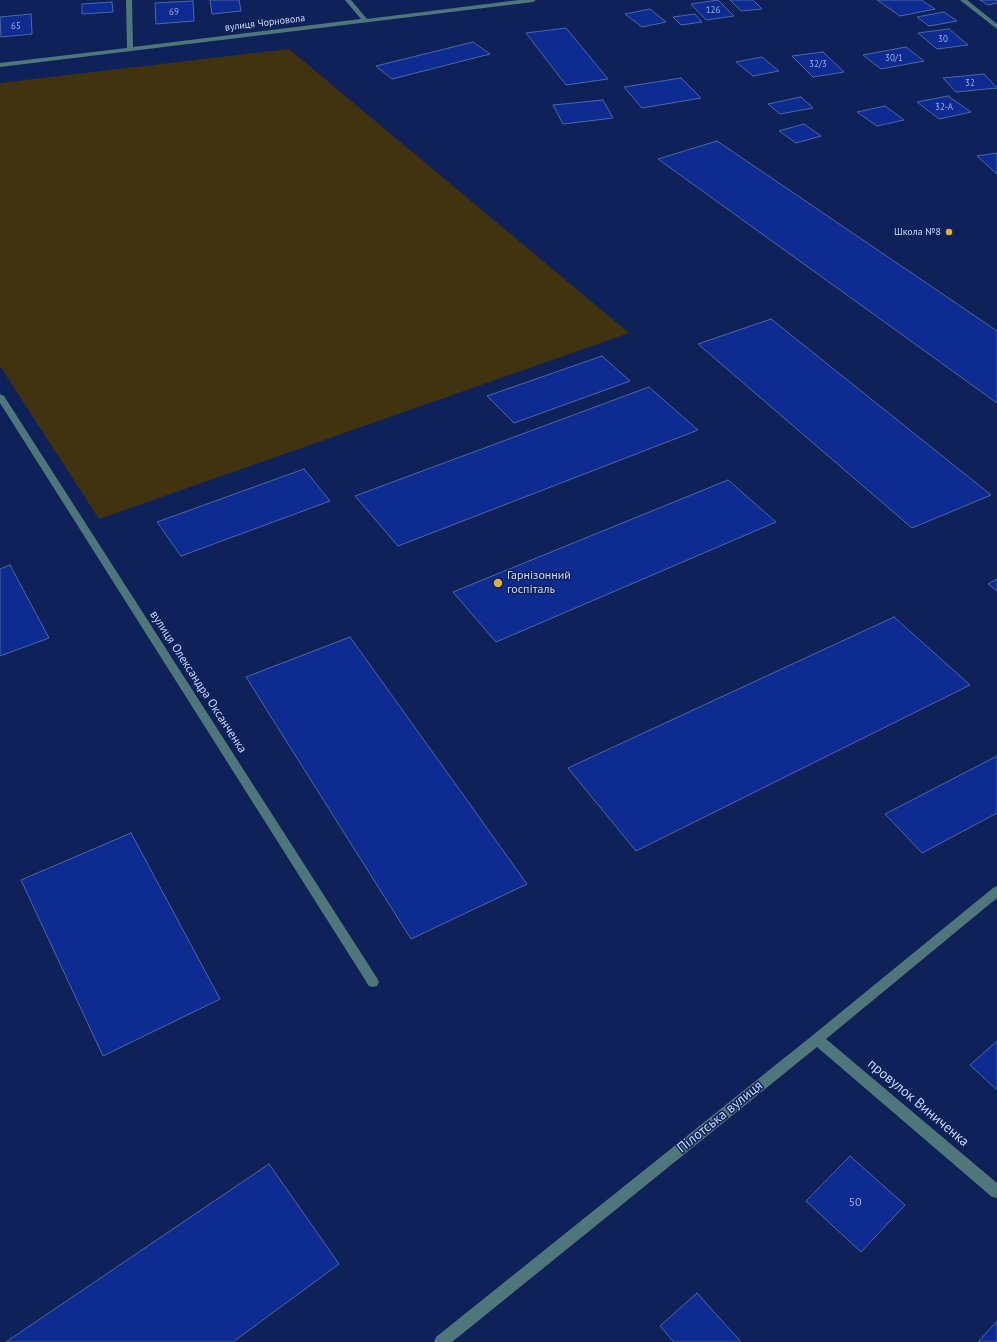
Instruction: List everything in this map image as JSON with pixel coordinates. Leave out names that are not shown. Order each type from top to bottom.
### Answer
[{"type":"street","points":[[129,0],[130,49]]},
{"type":"street","points":[[348,0],[365,20]]},
{"type":"street","name":"вулиця Чорновола","points":[[0,65],[501,2],[533,0]]},
{"type":"street","points":[[963,0],[997,27]]},
{"type":"street","name":"вулиця Олександра Оксанченка","points":[[0,396],[373,982]]},
{"type":"street","name":"Пілотська вулиця","points":[[441,1342],[817,1039],[997,891]]},
{"type":"street","name":"провулок Виниченка","points":[[817,1039],[997,1192]]},
{"type":"shaded area","points":[[289,49],[629,333],[99,519],[0,366],[0,83]]},
{"type":"building","points":[[210,0],[239,0],[241,11],[212,14]]},
{"type":"building","points":[[718,0],[734,16],[706,20],[691,4]]},
{"type":"building","points":[[730,0],[753,0],[762,9],[741,11]]},
{"type":"building","points":[[877,0],[921,0],[935,9],[900,16]]},
{"type":"building","points":[[980,0],[997,0],[997,3],[988,5]]},
{"type":"building","points":[[193,1],[194,21],[156,24],[155,3]]},
{"type":"building","points":[[112,2],[113,12],[82,14],[82,4]]},
{"type":"building","points":[[650,9],[666,22],[642,27],[625,14]]},
{"type":"building","points":[[944,12],[957,21],[929,26],[917,17]]},
{"type":"building","points":[[31,14],[32,34],[1,37],[0,17]]},
{"type":"building","points":[[695,14],[702,22],[681,25],[673,17]]},
{"type":"building","points":[[566,28],[608,79],[566,85],[526,33]]},
{"type":"building","points":[[949,29],[968,45],[937,49],[918,33]]},
{"type":"building","points":[[473,42],[490,54],[392,79],[376,66]]},
{"type":"building","points":[[906,47],[924,61],[881,69],[863,55]]},
{"type":"building","points":[[823,52],[844,72],[813,77],[792,56]]},
{"type":"building","points":[[762,57],[779,71],[753,76],[736,62]]},
{"type":"building","points":[[984,74],[997,88],[956,92],[943,78]]},
{"type":"building","points":[[681,78],[701,98],[642,108],[624,87]]},
{"type":"building","points":[[948,96],[971,112],[939,119],[917,102]]},
{"type":"building","points":[[801,97],[813,108],[780,114],[768,104]]},
{"type":"building","points":[[603,100],[613,118],[563,124],[553,105]]},
{"type":"building","points":[[885,106],[904,120],[877,126],[857,112]]},
{"type":"building","points":[[804,124],[821,136],[796,143],[779,131]]},
{"type":"building","points":[[717,141],[997,331],[997,403],[658,159]]},
{"type":"building","points":[[997,153],[997,174],[977,156]]},
{"type":"building","points":[[771,319],[991,495],[912,528],[698,344]]},
{"type":"building","points":[[602,356],[630,381],[514,423],[487,396]]},
{"type":"building","points":[[649,387],[698,430],[398,546],[355,496]]},
{"type":"building","points":[[304,469],[330,501],[181,556],[157,522]]},
{"type":"building","points":[[728,480],[776,522],[496,642],[453,592]]},
{"type":"building","points":[[10,565],[49,638],[0,656],[0,569]]},
{"type":"building","points":[[997,579],[997,591],[988,584]]},
{"type":"building","points":[[894,617],[970,685],[636,851],[568,768]]},
{"type":"building","points":[[350,637],[527,884],[411,939],[246,677]]},
{"type":"building","points":[[997,756],[997,813],[922,853],[885,814]]},
{"type":"building","points":[[131,833],[220,999],[103,1056],[21,880]]},
{"type":"building","points":[[997,1041],[997,1090],[970,1065]]},
{"type":"building","points":[[850,1156],[905,1205],[861,1252],[806,1201]]},
{"type":"building","points":[[269,1164],[339,1264],[233,1342],[6,1342]]},
{"type":"building","points":[[697,1293],[741,1342],[674,1342],[660,1326]]},
{"type":"building","points":[[997,1321],[997,1342],[978,1342]]},
{"type":"place","name":"Школа №8","points":[[949,232]]},
{"type":"place","name":"Гарнізонний госпіталь","points":[[498,583]]}]
